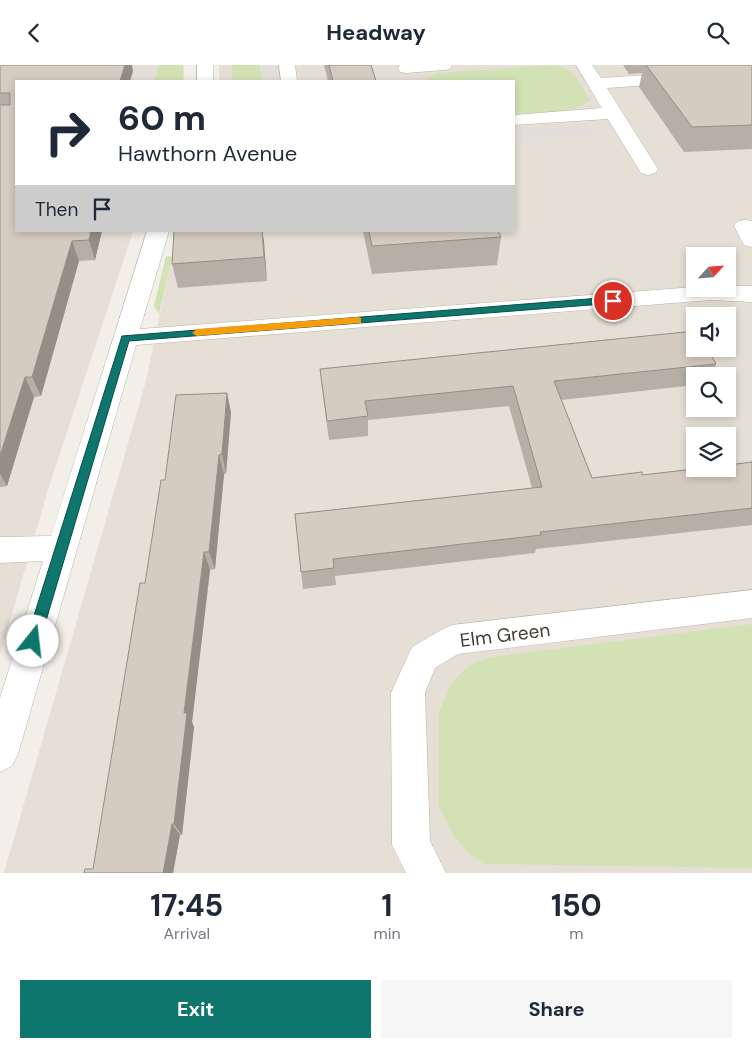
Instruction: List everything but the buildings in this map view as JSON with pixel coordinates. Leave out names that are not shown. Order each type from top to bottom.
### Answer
[{"type":"street","points":[[204,80],[205,65]]},
{"type":"street","points":[[287,65],[289,80]]},
{"type":"street","points":[[408,71],[444,65]]},
{"type":"street","points":[[584,65],[648,169]]},
{"type":"street","points":[[596,83],[694,76]]},
{"type":"street","points":[[515,120],[612,113]]},
{"type":"street","points":[[0,754],[158,232]]},
{"type":"street","points":[[125,338],[711,293],[752,294]]},
{"type":"street","points":[[0,550],[61,548]]},
{"type":"street","name":"Elm Green","points":[[427,873],[411,845],[408,693],[423,658],[452,641],[752,604]]},
{"type":"shaded area","points":[[0,65],[180,65],[180,80],[15,80],[15,232],[133,232],[47,493],[0,655]]},
{"type":"shaded area","points":[[219,65],[731,65],[752,93],[752,873],[4,873],[146,381],[177,232],[515,232],[515,80],[219,80]]},
{"type":"shaded area","points":[[260,65],[280,65],[282,80],[262,80]]},
{"type":"shaded area","points":[[588,123],[596,136],[515,143],[515,130]]},
{"type":"green space","points":[[159,65],[183,65],[184,80],[155,80]]},
{"type":"green space","points":[[232,65],[260,65],[262,80],[232,80]]},
{"type":"green space","points":[[553,65],[572,73],[580,82],[590,100],[584,105],[565,110],[515,114],[515,80],[426,80],[437,73]]},
{"type":"green space","points":[[166,256],[172,257],[159,314],[154,306]]},
{"type":"green space","points":[[752,624],[752,868],[484,864],[467,852],[453,834],[439,807],[439,711],[453,681],[468,666],[491,657]]},
{"type":"slow traffic","points":[[197,333],[358,320]]},
{"type":"route","points":[[33,641],[125,338],[613,301]]}]
